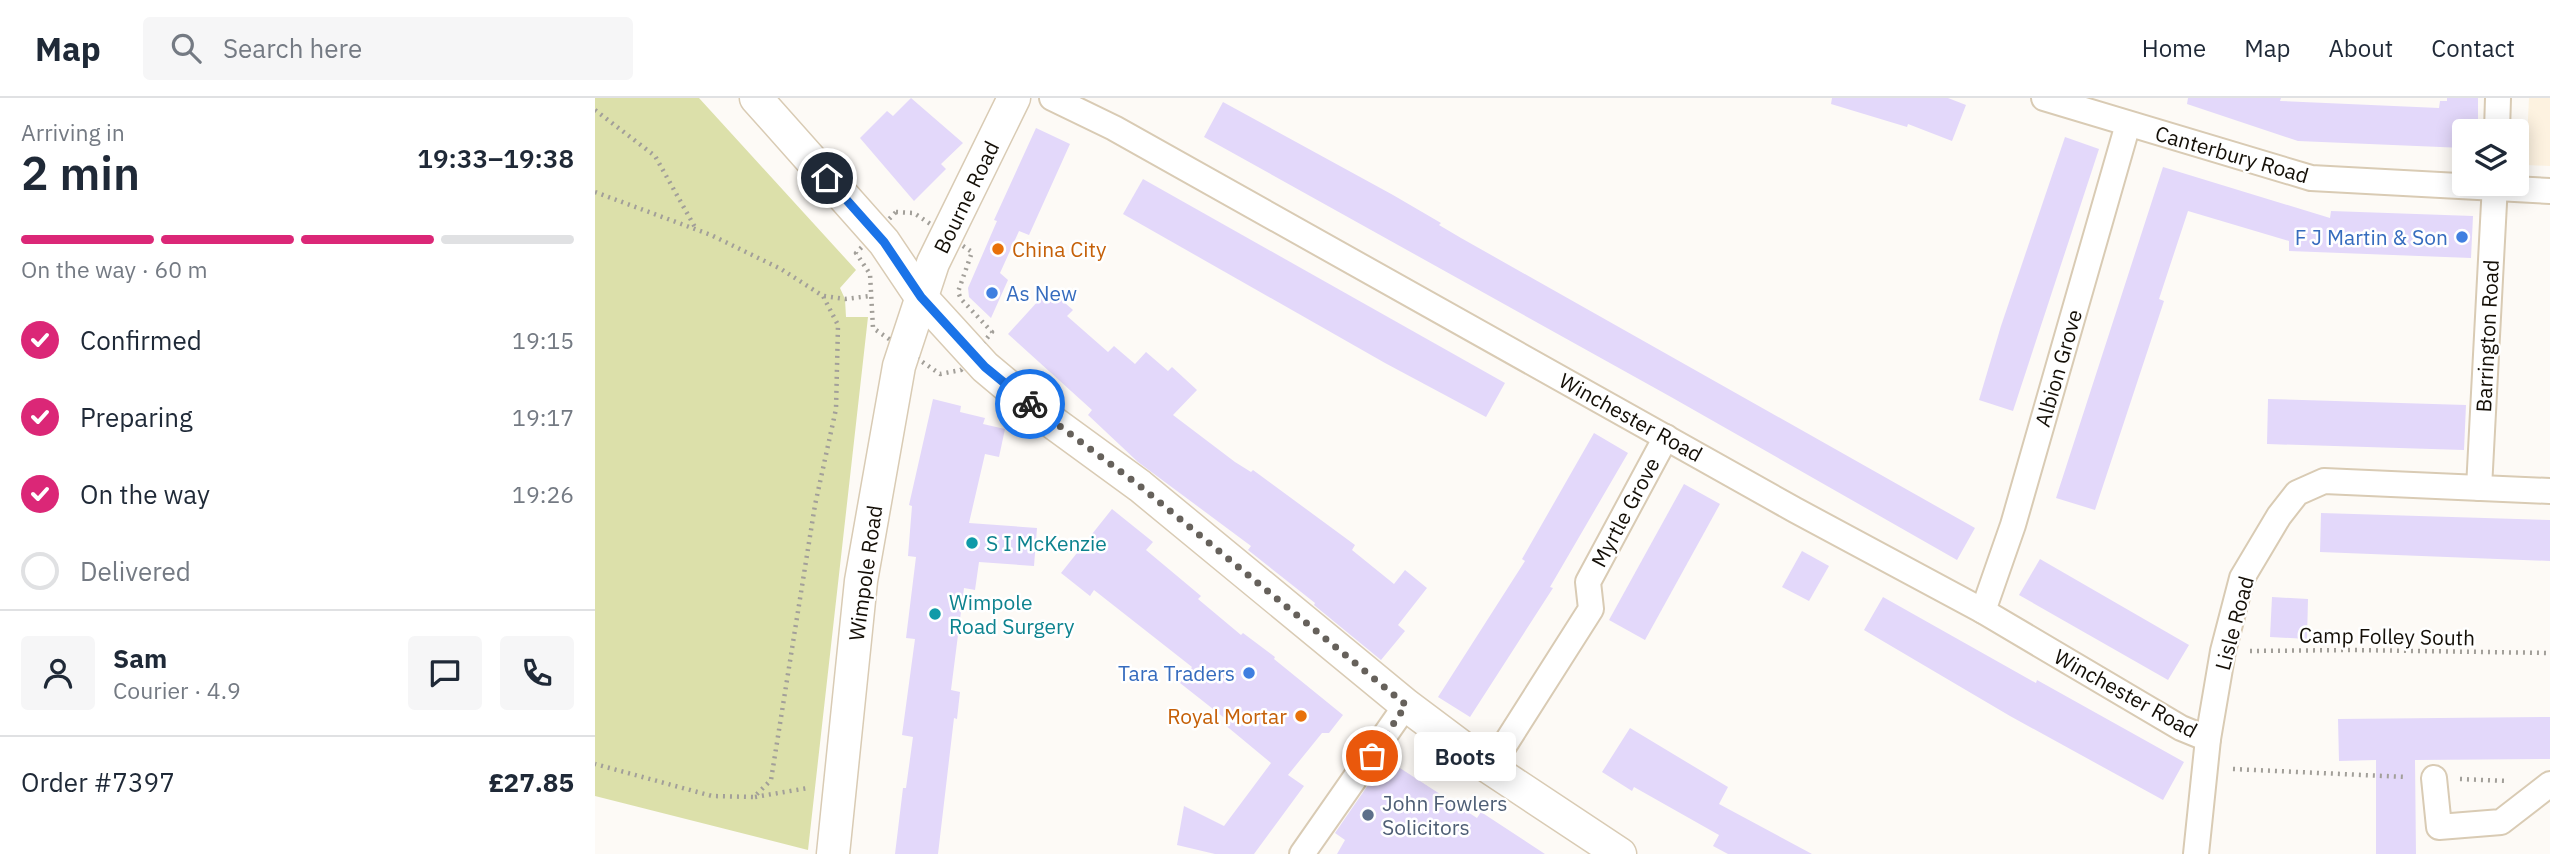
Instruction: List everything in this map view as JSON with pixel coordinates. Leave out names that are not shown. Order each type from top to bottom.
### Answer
[{"type":"street","points":[[756,98],[884,242],[921,297],[994,375],[1040,413],[1140,486],[1406,705],[1490,768],[1620,854]]},
{"type":"street","name":"Bourne Road","points":[[921,297],[938,254],[1014,98]]},
{"type":"street","name":"Winchester Road","points":[[1052,98],[1114,128],[1795,510],[1983,611],[2181,728],[2208,738]]},
{"type":"street","name":"Canterbury Road","points":[[2044,98],[2311,178],[2452,184]]},
{"type":"street","points":[[2497,119],[2498,98]]},
{"type":"street","name":"Albion Grove","points":[[1983,611],[2013,525],[2128,124]]},
{"type":"street","name":"Canterbury Road","points":[[2529,189],[2550,191]]},
{"type":"street","name":"Barrington Road","points":[[2479,488],[2494,196]]},
{"type":"street","name":"Wimpole Road","points":[[833,854],[861,581],[899,366],[921,297]]},
{"type":"street","name":"Myrtle Grove","points":[[1490,768],[1591,609],[1588,582],[1666,437]]},
{"type":"street","name":"Lisle Road","points":[[2196,854],[2208,738],[2223,651],[2242,578],[2279,516],[2297,493],[2325,481],[2550,491]]},
{"type":"street","points":[[1303,854],[1406,705]]},
{"type":"street","points":[[2434,778],[2439,827],[2501,822],[2550,784]]},
{"type":"path","points":[[595,110],[655,156],[697,230]]},
{"type":"path","points":[[595,192],[697,230],[782,269],[823,296],[845,299],[870,296]]},
{"type":"path","points":[[754,797],[771,780],[815,505],[835,409],[838,325],[823,296]]},
{"type":"path","name":"Camp Folley South","points":[[2223,651],[2550,653]]},
{"type":"path","points":[[595,764],[712,796],[754,797],[814,787],[839,791]]},
{"type":"path","points":[[2206,767],[2511,781]]},
{"type":"shaded area","points":[[2529,98],[2550,98],[2550,166],[2529,165]]},
{"type":"green space","points":[[595,98],[699,98],[856,270],[840,288],[845,299],[846,317],[868,317],[808,850],[595,796]]},
{"type":"building","points":[[911,98],[963,143],[941,164],[946,169],[914,201],[860,138],[887,111],[893,116]]},
{"type":"building","points":[[1832,98],[1948,98],[1966,105],[1952,141],[1908,124],[1907,127],[1831,104]]},
{"type":"building","points":[[2188,98],[2281,98],[2280,101],[2439,108],[2440,101],[2447,101],[2447,98],[2478,98],[2478,119],[2452,119],[2452,147],[2298,141],[2187,104]]},
{"type":"building","points":[[1223,102],[1393,195],[1461,238],[1975,528],[1957,560],[1204,137]]},
{"type":"building","points":[[1036,128],[1070,144],[1029,235],[1019,231],[1000,273],[1008,280],[991,318],[969,297],[968,288],[997,221],[994,220]]},
{"type":"building","points":[[2065,137],[2099,149],[2013,411],[1979,400]]},
{"type":"building","points":[[2163,167],[2330,218],[2331,211],[2473,216],[2471,258],[2289,251],[2289,241],[2188,211],[2159,299],[2164,301],[2095,510],[2056,498]]},
{"type":"building","points":[[1143,179],[1505,383],[1486,417],[1385,363],[1123,214]]},
{"type":"building","points":[[1049,289],[1073,310],[1067,316],[1108,352],[1114,346],[1135,364],[1146,352],[1168,371],[1172,367],[1197,390],[1173,415],[1235,462],[1251,472],[1253,470],[1355,545],[1352,550],[1394,584],[1405,570],[1427,588],[1398,625],[1405,631],[1381,660],[1248,550],[1251,546],[1138,462],[1088,415],[1092,410],[1008,334]]},
{"type":"building","points":[[933,399],[961,406],[960,412],[985,418],[983,424],[1005,429],[999,457],[985,454],[969,523],[1037,528],[1034,566],[979,562],[975,590],[964,588],[951,690],[960,692],[957,719],[954,718],[938,854],[895,854],[903,788],[906,788],[913,737],[902,735],[915,639],[906,638],[916,557],[908,556],[912,506],[909,505]]},
{"type":"building","points":[[2268,399],[2466,405],[2464,450],[2267,444]]},
{"type":"building","points":[[1594,433],[1628,453],[1550,587],[1553,588],[1470,717],[1438,697],[1525,561],[1522,559]]},
{"type":"building","points":[[1684,484],[1720,504],[1645,640],[1609,620]]},
{"type":"building","points":[[1112,509],[1153,542],[1146,550],[1201,596],[1198,599],[1241,635],[1243,633],[1275,657],[1274,659],[1343,715],[1329,733],[1322,733],[1288,775],[1304,786],[1254,854],[1215,854],[1177,845],[1184,806],[1224,826],[1271,763],[1224,724],[1227,720],[1180,683],[1192,667],[1094,590],[1090,596],[1061,573]]},
{"type":"building","points":[[2321,513],[2550,520],[2550,561],[2320,552]]},
{"type":"building","points":[[1802,551],[1829,566],[1809,601],[1782,587]]},
{"type":"building","points":[[2040,559],[2189,645],[2168,680],[2019,595]]},
{"type":"building","points":[[1883,597],[2184,762],[2163,800],[2010,716],[1864,630]]},
{"type":"building","points":[[2272,597],[2308,599],[2307,639],[2270,637]]},
{"type":"building","points":[[2550,717],[2550,759],[2415,760],[2416,854],[2376,854],[2376,760],[2339,761],[2338,719]]},
{"type":"building","points":[[1630,728],[1728,787],[1719,804],[1812,854],[1728,854],[1713,846],[1719,835],[1634,787],[1632,791],[1602,772]]},
{"type":"building","points":[[1386,759],[1477,818],[1481,812],[1545,854],[1337,854],[1345,840],[1335,833]]},
{"type":"way so far","points":[[1030,404],[1140,486],[1406,705],[1372,756]]},
{"type":"place","name":"F J Martin & Son","points":[[2462,237]]},
{"type":"place","name":"China City","points":[[998,249]]},
{"type":"place","name":"As New","points":[[992,293]]},
{"type":"place","name":"S I McKenzie","points":[[972,543]]},
{"type":"place","name":"Wimpole Road Surgery","points":[[935,614]]},
{"type":"place","name":"Tara Traders","points":[[1249,673]]},
{"type":"place","name":"Royal Mortar","points":[[1301,716]]},
{"type":"place","name":"Boots","points":[[1372,756]]},
{"type":"place","name":"John Fowlers Solicitors","points":[[1368,815]]},
{"type":"route","points":[[827,178],[884,242],[921,297],[985,367],[1030,404]]}]
